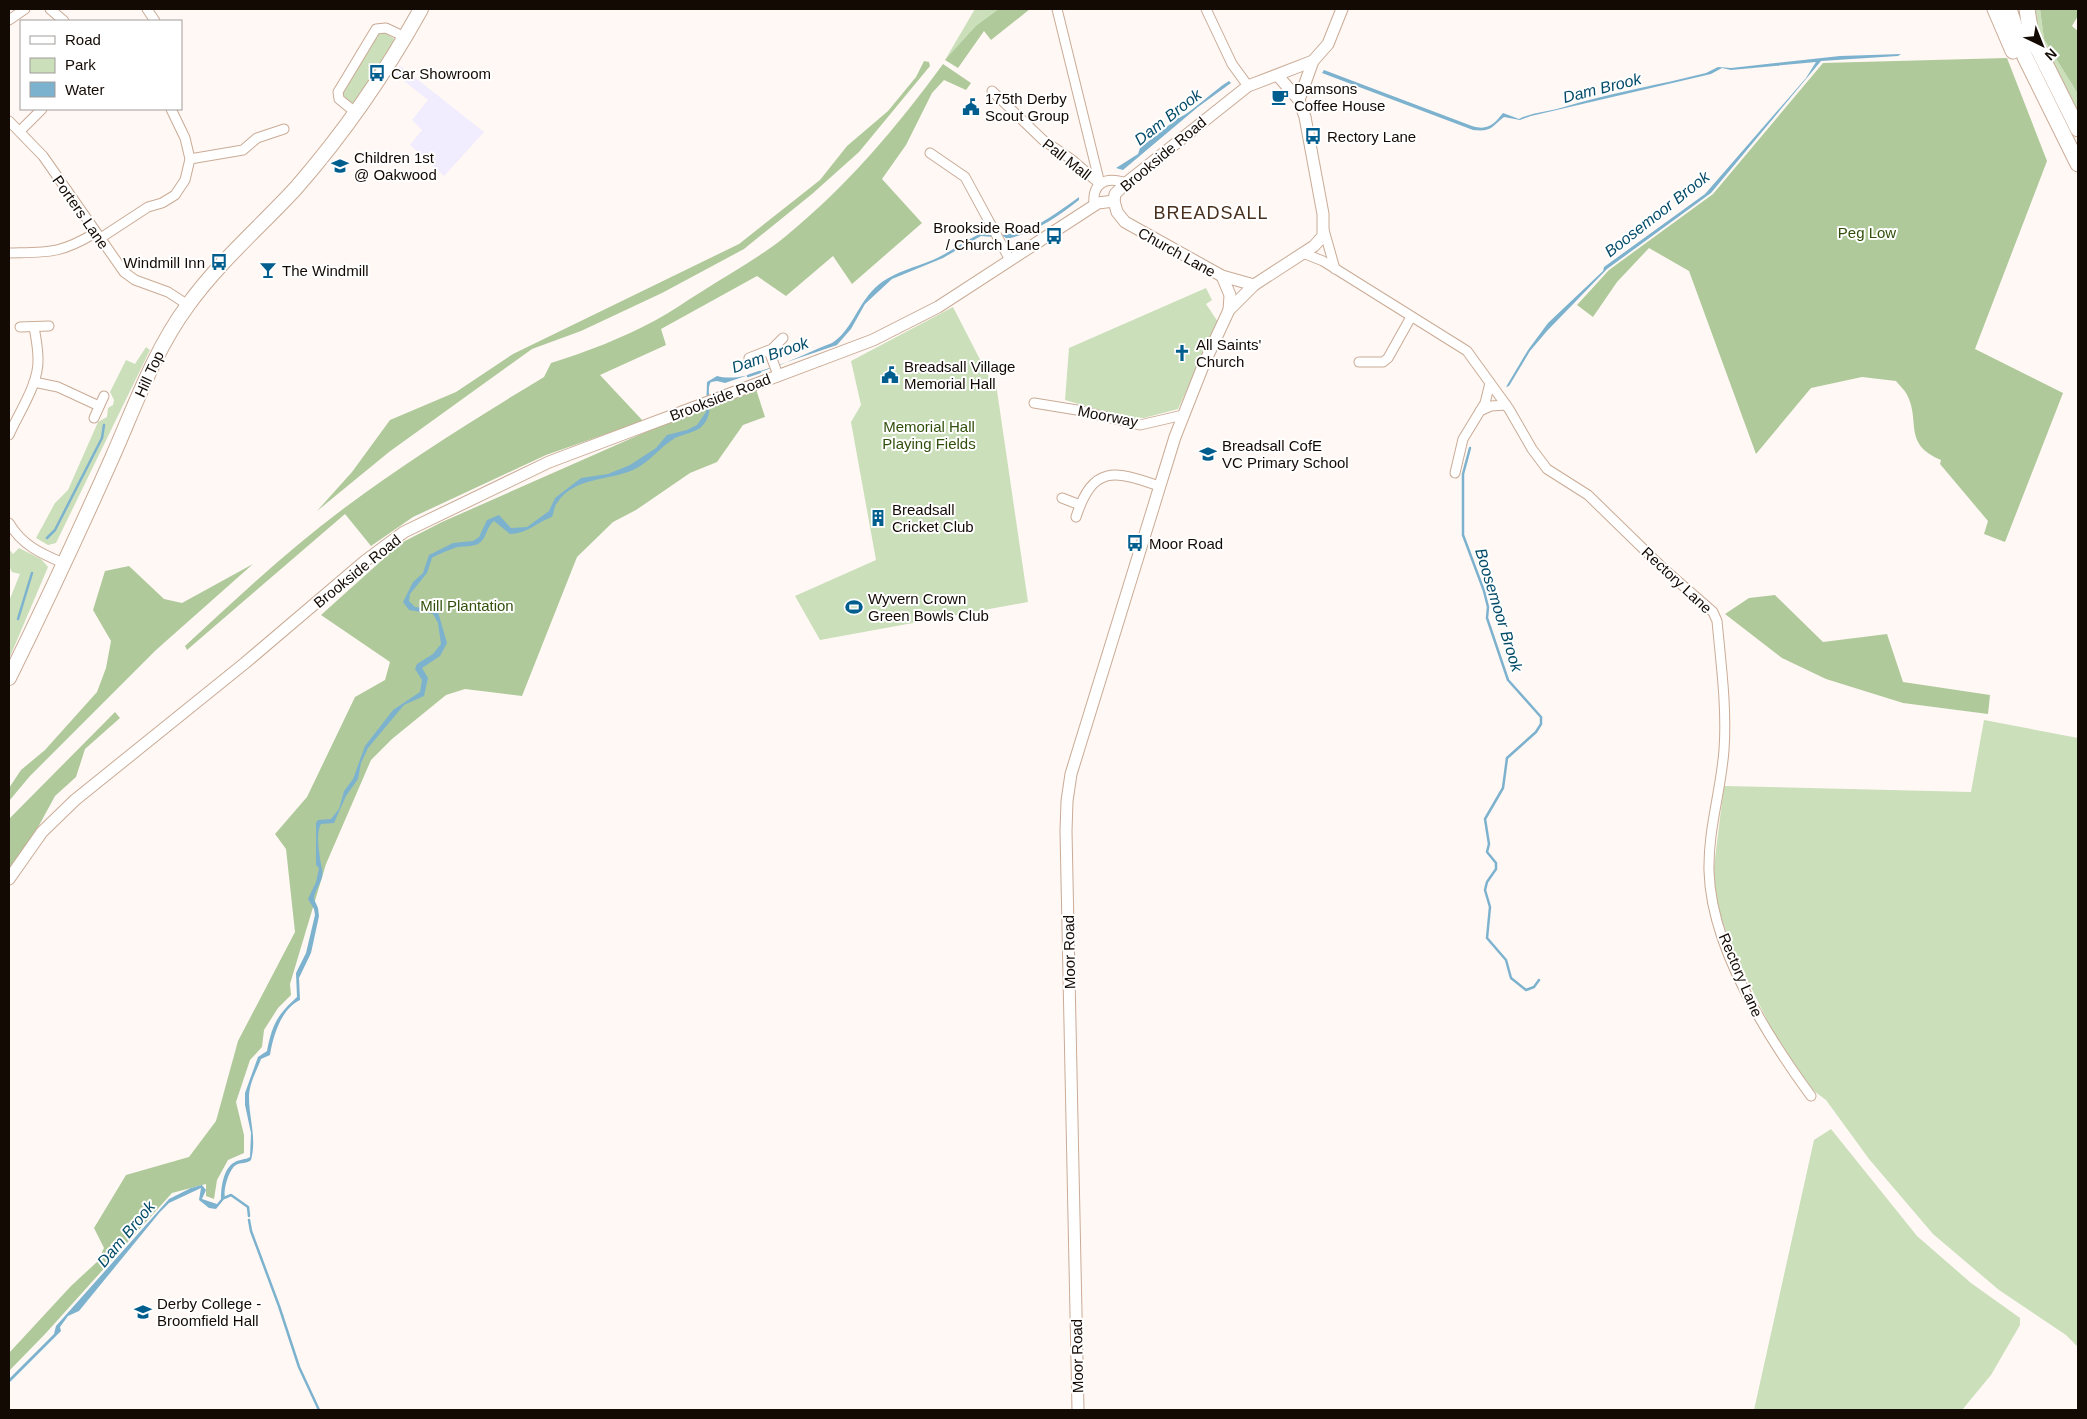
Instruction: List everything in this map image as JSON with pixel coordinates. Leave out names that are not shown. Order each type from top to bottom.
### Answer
[{"type":"highway","points":[[1995,9],[2006,36],[2041,106],[2075,159]]},
{"type":"highway","points":[[2008,9],[2025,57],[2075,159]]},
{"type":"highway","points":[[2027,9],[2031,35],[2078,128]]},
{"type":"main road","name":"Hill Top","points":[[9,678],[157,356],[188,305],[210,277],[307,175],[355,112],[405,38],[421,9]]},
{"type":"street","points":[[9,20],[25,9]]},
{"type":"street","points":[[50,9],[63,20]]},
{"type":"street","points":[[147,9],[154,20]]},
{"type":"street","points":[[1057,9],[1100,184]]},
{"type":"street","points":[[1206,9],[1232,64],[1248,86]]},
{"type":"street","points":[[1299,100],[1313,61],[1328,44],[1342,9]]},
{"type":"street","points":[[355,112],[339,99],[338,92],[376,29],[386,28],[405,38]]},
{"type":"street","name":"Brookside Road","points":[[9,880],[42,832],[75,800],[396,538],[417,524],[548,462],[714,399],[776,369],[841,354],[910,322],[955,297],[1094,206],[1102,202],[1114,201],[1115,194],[1126,183],[1248,86],[1313,61]]},
{"type":"street","points":[[1282,74],[1299,100],[1305,117],[1324,214],[1324,229],[1335,268]]},
{"type":"street","name":"Pall Mall","points":[[992,91],[1043,140],[1071,159],[1100,184]]},
{"type":"street","points":[[20,131],[41,110]]},
{"type":"street","points":[[9,253],[51,252],[70,248],[175,195],[185,180],[190,159],[185,138],[171,110]]},
{"type":"street","name":"Porters Lane","points":[[9,121],[43,156],[97,236],[128,276],[168,292],[188,305]]},
{"type":"street","points":[[190,159],[243,150],[257,138],[284,129]]},
{"type":"street","points":[[930,153],[965,177],[1010,260]]},
{"type":"street","points":[[1094,206],[1094,192],[1100,184],[1110,179],[1126,183]]},
{"type":"street","name":"Church Lane","points":[[1114,201],[1117,212],[1132,227],[1182,252],[1222,276],[1254,285]]},
{"type":"street","points":[[1303,253],[1320,241],[1324,229]]},
{"type":"street","name":"Rectory Lane","points":[[1303,253],[1335,268],[1468,352],[1506,405],[1532,449],[1547,469],[1584,492],[1665,570],[1713,612],[1723,690],[1724,750],[1710,847],[1709,871],[1714,906],[1738,973],[1761,1022],[1811,1096]]},
{"type":"street","name":"Moor Road","points":[[1078,1410],[1067,801],[1071,774],[1159,486],[1183,416],[1229,310],[1237,299],[1254,285],[1303,253]]},
{"type":"street","points":[[1222,276],[1230,295],[1229,310]]},
{"type":"street","points":[[1360,362],[1382,362],[1388,358],[1411,317]]},
{"type":"street","points":[[20,326],[34,328],[49,326]]},
{"type":"street","points":[[9,435],[34,382],[38,359],[34,328]]},
{"type":"street","name":"Brookside Road","points":[[749,358],[769,351],[783,338]]},
{"type":"street","name":"Brookside Road","points":[[769,351],[776,369]]},
{"type":"street","points":[[34,382],[58,388],[99,406]]},
{"type":"street","points":[[1455,473],[1464,439],[1485,403],[1490,383]]},
{"type":"street","points":[[94,418],[104,396]]},
{"type":"street","name":"Moorway","points":[[1034,403],[1077,410],[1140,425],[1183,416]]},
{"type":"street","points":[[1480,412],[1491,406],[1506,405]]},
{"type":"street","points":[[1076,517],[1092,483],[1112,475],[1123,474],[1159,486]]},
{"type":"street","points":[[1062,498],[1080,505]]},
{"type":"street","points":[[9,523],[17,537],[27,546],[63,563]]},
{"type":"shaded area","points":[[399,65],[484,132],[444,176],[410,145],[422,130],[412,120],[428,100],[394,73]]},
{"type":"green space","points":[[975,9],[999,9],[945,60]]},
{"type":"green space","points":[[999,9],[1030,9],[991,40],[984,31],[958,68],[945,60],[976,26]]},
{"type":"green space","points":[[2035,9],[2040,9],[2044,39],[2078,94],[2078,112],[2045,49],[2040,36]]},
{"type":"green space","points":[[2040,9],[2078,9],[2078,16],[2072,26],[2078,31],[2078,94],[2044,39]]},
{"type":"green space","points":[[382,31],[396,40],[356,102],[352,104],[341,95],[379,32]]},
{"type":"green space","name":"Peg Low","points":[[2007,58],[2047,161],[1975,349],[2063,393],[2005,542],[1984,534],[1988,521],[1940,464],[1941,460],[1929,454],[1921,447],[1917,440],[1908,397],[1896,381],[1862,377],[1811,388],[1756,454],[1689,271],[1649,248],[1617,282],[1593,317],[1577,305],[1609,270],[1713,194],[1823,63]]},
{"type":"green space","points":[[924,61],[929,62],[930,66],[859,152],[812,194],[744,249],[662,293],[581,331],[532,349],[389,452],[317,511],[352,472],[390,420],[456,392],[513,354],[739,244],[820,180],[847,146],[888,111],[916,77]]},
{"type":"green space","points":[[943,64],[971,83],[966,90],[944,80],[932,93],[906,145],[882,179],[922,223],[852,284],[833,256],[786,296],[757,276],[661,329],[666,345],[600,375],[643,421],[546,455],[413,517],[371,546],[345,514],[187,650],[185,646],[302,541],[367,491],[417,457],[544,377],[551,363],[631,333],[656,320],[776,244],[830,197],[870,155]]},
{"type":"green space","points":[[1206,288],[1212,300],[1206,304],[1218,322],[1178,409],[1144,418],[1124,417],[1065,400],[1069,348]]},
{"type":"green space","name":"Memorial Hall Playing Fields","points":[[953,307],[990,379],[995,377],[1028,602],[820,640],[795,596],[876,560],[851,422],[861,405],[851,361]]},
{"type":"green space","points":[[146,347],[150,350],[56,543],[48,545],[36,538],[55,503],[68,490],[98,422],[107,417],[108,408],[113,405],[114,400],[110,392],[126,360],[135,364]]},
{"type":"green space","name":"Mill Plantation","points":[[756,389],[765,417],[743,425],[717,462],[690,473],[636,510],[613,522],[577,557],[522,696],[465,689],[446,695],[392,739],[371,760],[326,864],[290,984],[291,995],[278,1008],[264,1030],[262,1047],[250,1060],[236,1102],[244,1135],[244,1153],[228,1160],[217,1180],[214,1199],[206,1196],[206,1184],[172,1193],[46,1333],[9,1371],[9,1353],[71,1286],[98,1261],[104,1248],[94,1228],[126,1175],[189,1157],[216,1121],[238,1041],[295,932],[286,849],[275,834],[307,797],[355,697],[385,680],[390,662],[321,615],[401,543],[442,522],[648,431]]},
{"type":"green space","points":[[19,548],[41,559],[48,567],[9,659],[9,601],[20,574],[12,572],[9,566],[9,549],[13,554]]},
{"type":"green space","points":[[253,564],[156,650],[30,776],[9,801],[9,788],[21,770],[45,750],[97,692],[106,668],[111,641],[93,610],[105,571],[129,566],[164,599],[182,603]]},
{"type":"green space","points":[[1775,595],[1823,642],[1887,634],[1903,682],[1990,695],[1988,714],[1903,703],[1826,679],[1782,658],[1725,614],[1749,598]]},
{"type":"green space","points":[[115,712],[120,718],[85,749],[76,777],[55,796],[36,831],[9,870],[9,819]]},
{"type":"green space","points":[[1984,720],[2078,738],[2078,1347],[2066,1335],[1999,1290],[1933,1234],[1869,1159],[1826,1100],[1814,1091],[1789,1058],[1773,1032],[1736,957],[1711,891],[1724,786],[1971,792]]},
{"type":"green space","points":[[1831,1129],[1917,1236],[1971,1283],[2020,1318],[2020,1325],[1991,1375],[1962,1410],[1754,1410],[1814,1140]]},
{"type":"water","points":[[1901,54],[1898,56],[1821,61],[1711,193],[1607,269],[1547,331],[1530,351],[1509,386],[1506,387],[1528,350],[1548,323],[1603,271],[1604,267],[1705,194],[1806,78],[1816,62],[1731,70],[1722,68],[1711,74],[1520,120],[1504,117],[1491,128],[1484,130],[1473,130],[1322,73],[1324,70],[1472,126],[1482,128],[1493,123],[1503,113],[1519,119],[1599,97],[1706,73],[1718,67],[1731,68],[1840,56]]},
{"type":"water","points":[[1229,81],[1231,83],[1198,107],[1123,170],[1116,168],[1138,154],[1140,148]]},
{"type":"water","points":[[1079,197],[1079,200],[1063,212],[1036,229],[1007,239],[1002,235],[1033,227]]},
{"type":"water","points":[[982,233],[993,234],[994,237],[981,236],[943,258],[892,279],[865,304],[851,329],[837,345],[787,362],[832,343],[849,326],[872,291],[887,279],[941,256]]},
{"type":"water","points":[[750,375],[725,383],[711,382],[709,386],[710,409],[705,422],[700,428],[675,438],[639,467],[623,474],[572,488],[556,504],[552,517],[527,530],[510,534],[494,521],[478,544],[456,547],[432,558],[427,573],[410,594],[409,601],[415,607],[434,609],[438,612],[447,643],[440,656],[422,668],[428,678],[424,696],[404,705],[368,748],[361,763],[358,779],[346,796],[334,823],[321,824],[319,828],[318,846],[323,873],[314,899],[319,916],[311,953],[299,978],[300,1000],[293,1004],[283,1016],[273,1040],[270,1055],[261,1059],[250,1087],[249,1105],[253,1144],[251,1160],[233,1167],[227,1180],[225,1198],[216,1209],[209,1208],[199,1200],[201,1188],[169,1203],[79,1311],[68,1316],[60,1327],[61,1331],[9,1383],[9,1379],[54,1334],[56,1326],[169,1199],[191,1188],[202,1185],[206,1190],[202,1199],[217,1204],[221,1199],[225,1173],[235,1162],[250,1157],[251,1133],[245,1105],[245,1093],[258,1057],[267,1051],[276,1021],[297,997],[296,973],[306,953],[315,915],[308,899],[316,882],[319,868],[316,865],[316,823],[318,820],[331,819],[339,809],[344,791],[353,779],[365,746],[393,710],[420,692],[422,680],[415,669],[417,664],[433,654],[441,644],[438,623],[433,614],[409,610],[403,602],[413,582],[423,573],[429,555],[453,543],[473,541],[479,537],[487,520],[499,515],[511,528],[527,527],[549,511],[555,498],[581,478],[608,474],[630,465],[656,448],[667,435],[687,430],[697,425],[706,412],[707,382],[717,376],[729,378]]},
{"type":"waterway","name":"Dam Brook","points":[[748,376],[760,372]]},
{"type":"waterway","points":[[47,538],[55,530],[102,438],[104,425]]},
{"type":"waterway","name":"Boosemoor Brook","points":[[1470,448],[1463,474],[1463,535],[1484,591],[1488,607],[1487,618],[1508,680],[1541,717],[1541,724],[1536,732],[1507,758],[1503,788],[1485,819],[1489,844],[1487,852],[1496,863],[1496,869],[1487,882],[1485,890],[1490,907],[1487,938],[1506,960],[1511,978],[1526,990],[1534,987],[1539,980]]},
{"type":"waterway","points":[[18,619],[32,573]]},
{"type":"waterway","points":[[224,1198],[231,1195],[248,1207],[249,1216]]},
{"type":"waterway","points":[[249,1220],[251,1231],[299,1367],[319,1410]]},
{"type":"place","name":"Car Showroom","points":[[377,73]]},
{"type":"place","name":"Damsons Coffee House","points":[[1280,97]]},
{"type":"place","name":"175th Derby Scout Group","points":[[971,107]]},
{"type":"place","name":"Rectory Lane","points":[[1313,136]]},
{"type":"place","name":"Children 1st @ Oakwood","points":[[340,166]]},
{"type":"place","name":"Brookside Road / Church Lane","points":[[1054,236]]},
{"type":"place","name":"Windmill Inn","points":[[219,262]]},
{"type":"place","name":"The Windmill","points":[[268,270]]},
{"type":"place","name":"All Saints' Church","points":[[1182,353]]},
{"type":"place","name":"Breadsall Village Memorial Hall","points":[[890,375]]},
{"type":"place","name":"Breadsall CofE VC Primary School","points":[[1208,454]]},
{"type":"place","name":"Breadsall Cricket Club","points":[[878,518]]},
{"type":"place","name":"Moor Road","points":[[1135,543]]},
{"type":"place","name":"Wyvern Crown Green Bowls Club","points":[[854,607]]},
{"type":"place","name":"Derby College - Broomfield Hall","points":[[143,1312]]},
{"type":"district","name":"BREADSALL","points":[[1211,213]]}]
